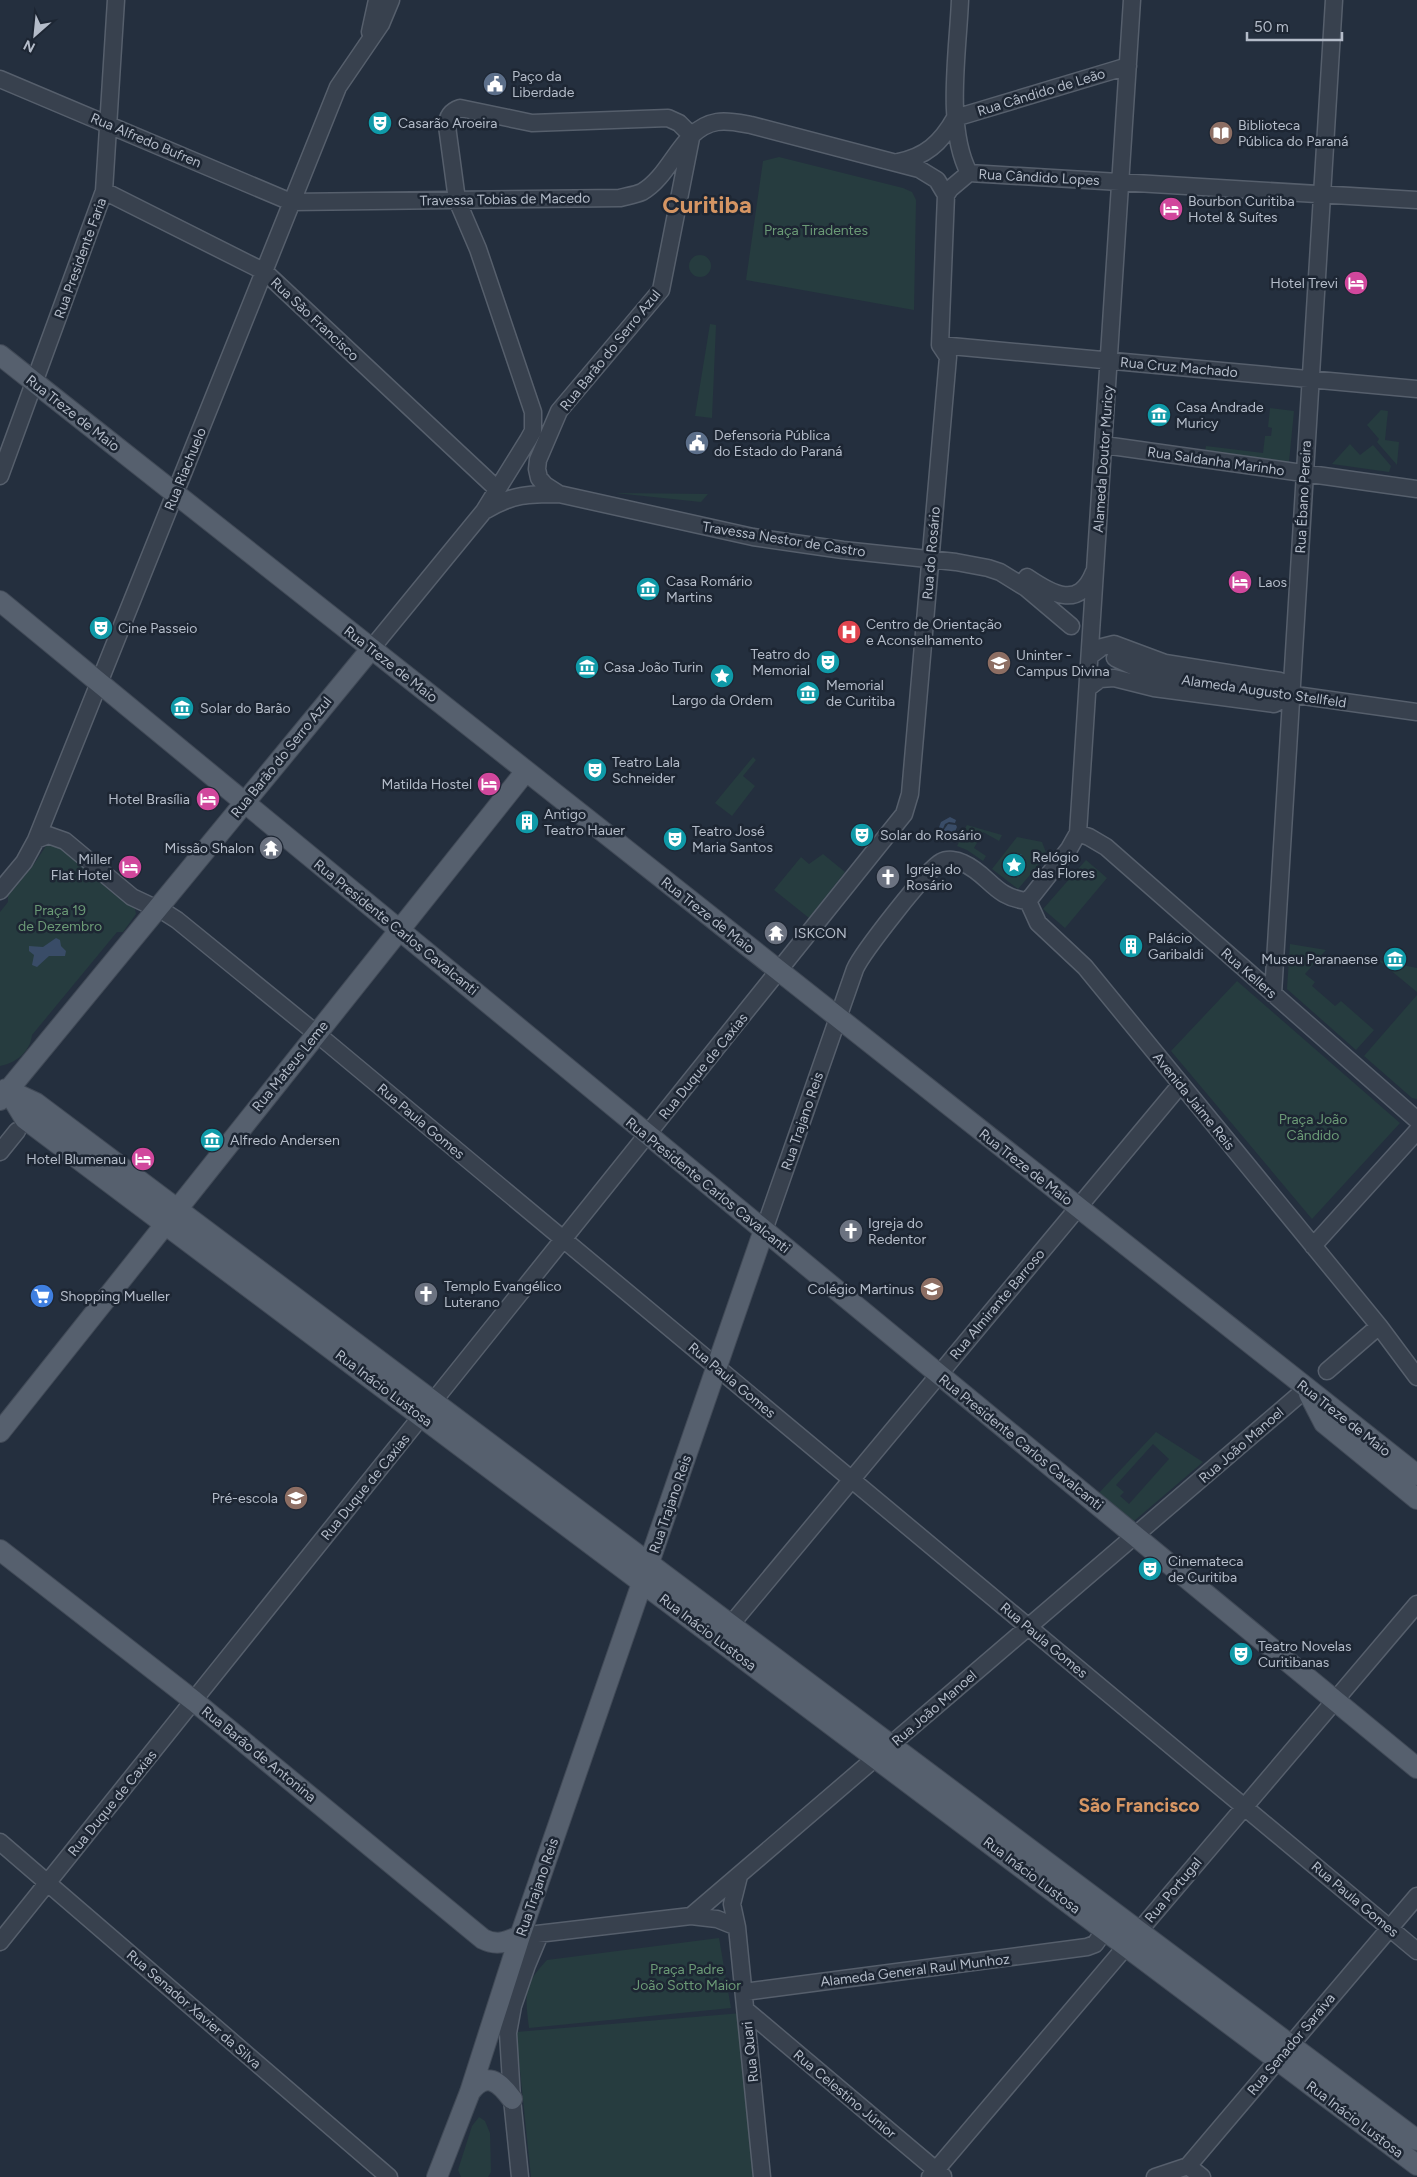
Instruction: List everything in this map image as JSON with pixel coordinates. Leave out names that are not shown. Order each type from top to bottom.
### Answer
[{"type":"main road","name":"Rua Treze de Maio","points":[[0,355],[1417,1475]]},
{"type":"main road","name":"Rua Presidente Carlos Cavalcanti","points":[[0,601],[1417,1768]]},
{"type":"main road","name":"Rua Barão do Serro Azul","points":[[2,1092],[371,649]]},
{"type":"main road","name":"Rua Mateus Leme","points":[[0,1432],[526,771]]},
{"type":"main road","name":"Rua Inácio Lustosa","points":[[2,1092],[26,1118],[105,1167],[428,1409],[649,1563],[724,1632],[876,1758],[1105,1930],[1132,1938],[1290,2045],[1417,2140]]},
{"type":"main road","name":"Rua Trajano Reis","points":[[437,2177],[470,2092],[520,1936],[764,1230]]},
{"type":"main road","points":[[1307,1388],[1324,1423],[1417,1499]]},
{"type":"main road","name":"Rua Inácio Lustosa","points":[[428,1409],[642,1582],[724,1632],[891,1745],[1132,1938],[1278,2060],[1417,2165]]},
{"type":"main road","name":"Rua Barão de Antonina","points":[[0,1550],[194,1701],[483,1939],[492,1944],[497,1944],[520,1936]]},
{"type":"main road","points":[[470,2092],[477,2083],[486,2080],[496,2082],[512,2099]]},
{"type":"street","name":"Rua Presidente Faria","points":[[0,476],[104,191],[116,0]]},
{"type":"street","name":"Rua Riachuelo","points":[[367,44],[377,0]]},
{"type":"street","name":"Rua Riachuelo","points":[[0,891],[24,862],[36,840],[338,87],[349,68],[381,24],[391,0]]},
{"type":"street","points":[[960,0],[954,118],[959,148],[970,173]]},
{"type":"street","name":"Alameda Doutor Muricy","points":[[1028,901],[1069,849],[1078,833],[1132,0]]},
{"type":"street","name":"Rua Ébano Pereira","points":[[1273,994],[1334,0]]},
{"type":"street","name":"Rua Cândido de Leão","points":[[954,118],[1128,66]]},
{"type":"street","name":"Rua Alfredo Bufren","points":[[0,79],[291,202]]},
{"type":"street","points":[[559,411],[542,414],[533,412],[478,249],[456,200],[447,126],[448,116],[452,111],[466,108],[521,122],[545,123],[668,118],[679,123],[691,135],[716,122],[740,123],[919,169],[933,176],[941,184],[946,195]]},
{"type":"street","points":[[894,163],[917,156],[937,144],[947,132],[954,118]]},
{"type":"street","name":"Travessa Tobias de Macedo","points":[[291,202],[620,198],[632,196],[642,192],[659,177],[691,135]]},
{"type":"street","name":"Rua Barão do Serro Azul","points":[[559,494],[538,478],[536,469],[542,450],[559,411],[661,290],[691,135]]},
{"type":"street","name":"Rua Cândido Lopes","points":[[946,195],[950,189],[970,173],[1417,200]]},
{"type":"street","name":"Rua São Francisco","points":[[104,191],[265,272],[497,490]]},
{"type":"street","name":"Rua do Rosário","points":[[899,821],[908,804],[910,794],[948,357],[940,345],[946,195]]},
{"type":"street","name":"Rua Cruz Machado","points":[[940,345],[1417,389]]},
{"type":"street","name":"Rua Barão do Serro Azul","points":[[371,649],[484,511],[533,431],[533,412]]},
{"type":"street","name":"Rua Saldanha Marinho","points":[[1104,445],[1417,489]]},
{"type":"street","name":"Travessa Nestor de Castro","points":[[484,511],[507,498],[536,494],[559,494],[727,533],[824,548],[972,564],[1000,572],[1026,588],[1071,626]]},
{"type":"street","points":[[930,560],[944,551],[972,554],[987,558],[1021,573],[1056,595],[1065,596],[1083,589],[1090,581],[1096,565]]},
{"type":"street","points":[[1088,688],[1100,679],[1114,678],[1154,688],[1274,704],[1292,694],[1280,681],[1165,663],[1114,644],[1102,647],[1090,656]]},
{"type":"street","name":"Alameda Augusto Stellfeld","points":[[1115,658],[1157,675],[1417,712]]},
{"type":"street","name":"Rua Duque de Caxias","points":[[0,1942],[899,821]]},
{"type":"street","name":"Rua Kellers","points":[[1078,833],[1106,847],[1417,1120]]},
{"type":"street","name":"Rua Paula Gomes","points":[[36,840],[48,835],[65,840],[132,897],[157,908],[177,920],[717,1367],[1417,1951]]},
{"type":"street","name":"Rua Trajano Reis","points":[[764,1230],[855,969],[862,956],[930,870],[948,859],[968,866],[1010,899],[1028,901]]},
{"type":"street","name":"Avenida Jaime Reis","points":[[1028,901],[1038,923],[1074,956],[1379,1326],[1417,1377]]},
{"type":"street","name":"Rua Almirante Barroso","points":[[724,1632],[1180,1084]]},
{"type":"street","points":[[0,1152],[17,1131]]},
{"type":"street","points":[[1313,1246],[1417,1131]]},
{"type":"street","points":[[1326,1371],[1379,1326]]},
{"type":"street","name":"Rua João Manoel","points":[[690,1916],[1307,1388]]},
{"type":"street","name":"Rua Portugal","points":[[936,2175],[1132,1938],[1417,1604]]},
{"type":"street","name":"Rua Senador Xavier da Silva","points":[[0,1842],[389,2177]]},
{"type":"street","name":"Rua Quari","points":[[739,1876],[732,1904],[737,1927],[762,2177]]},
{"type":"street","name":"Rua Senador Saraiva","points":[[1188,2166],[1417,1896]]},
{"type":"street","points":[[520,1936],[690,1916],[717,1919],[737,1927]]},
{"type":"street","points":[[1100,1976],[1097,1960],[1087,1948],[1095,1944],[1105,1930]]},
{"type":"street","points":[[520,2177],[508,2046],[510,2021],[527,1965],[540,1934]]},
{"type":"street","name":"Alameda General Raul Munhoz","points":[[744,1992],[1087,1948]]},
{"type":"street","name":"Rua Celestino Júnior","points":[[746,2010],[936,2175]]},
{"type":"street","points":[[1155,2177],[1188,2166],[1202,2177]]},
{"type":"green space","name":"Praça Tiradentes","points":[[779,157],[903,188],[912,192],[916,200],[914,310],[746,280],[763,161]]},
{"type":"green space","points":[[700,255],[710,262],[711,266],[704,276],[700,277],[690,270],[689,266],[696,256]]},
{"type":"green space","points":[[710,324],[716,325],[712,418],[695,416]]},
{"type":"green space","points":[[1270,408],[1294,411],[1289,462],[1205,452],[1206,446],[1263,453],[1265,436],[1271,436],[1272,428],[1268,427]]},
{"type":"green space","points":[[1381,410],[1388,411],[1385,440],[1399,442],[1397,465],[1377,442],[1379,439],[1367,425]]},
{"type":"green space","points":[[1350,444],[1360,455],[1373,445],[1391,466],[1389,472],[1332,464]]},
{"type":"green space","points":[[615,493],[708,494],[701,502]]},
{"type":"green space","points":[[753,757],[756,760],[743,776],[755,786],[732,816],[715,803]]},
{"type":"green space","points":[[967,825],[1002,835],[999,841],[983,832],[974,848],[986,856],[983,861],[967,850],[957,846],[960,840],[967,838],[967,833],[964,830]]},
{"type":"green space","points":[[1017,837],[1042,842],[1047,855],[1018,889],[992,869]]},
{"type":"green space","name":"Praça 19 de Dezembro","points":[[48,843],[64,847],[65,852],[116,896],[129,900],[134,906],[136,914],[123,932],[117,932],[32,1035],[28,1047],[21,1056],[6,1065],[0,1066],[0,912],[8,902],[8,896],[32,867]]},
{"type":"green space","points":[[823,854],[845,872],[809,918],[774,890],[801,857],[809,864]]},
{"type":"green space","points":[[1086,860],[1107,878],[1065,928],[1043,909]]},
{"type":"green space","points":[[1290,944],[1326,950],[1305,974],[1315,982],[1312,986],[1335,1006],[1341,1001],[1374,1030],[1356,1050],[1287,989]]},
{"type":"green space","points":[[1378,960],[1417,968],[1417,992]]},
{"type":"green space","name":"Praça João Cândido","points":[[1237,981],[1400,1123],[1312,1219],[1171,1051]]},
{"type":"green space","points":[[1417,995],[1417,1099],[1412,1098],[1364,1056]]},
{"type":"green space","points":[[1156,1432],[1203,1462],[1134,1521],[1128,1521],[1097,1495]],"holes":[[[1153,1444],[1169,1459],[1129,1504],[1120,1496],[1124,1492],[1116,1485]]]},
{"type":"green space","name":"Praça Padre João Sotto Maior","points":[[719,1938],[731,2008],[529,2028],[527,1991],[539,1969],[547,1960]]},
{"type":"green space","points":[[742,2013],[757,2177],[531,2177],[516,2032]]},
{"type":"green space","points":[[479,2117],[485,2121],[490,2133],[491,2172],[488,2177],[461,2177],[458,2170],[472,2126]]},
{"type":"water","points":[[950,817],[956,820],[955,823],[949,822],[945,824],[942,831],[944,837],[946,838],[943,831],[948,824],[956,825],[957,827],[952,838],[948,838],[946,842],[939,834],[939,828],[941,822]]},
{"type":"water","points":[[56,938],[60,940],[61,946],[66,951],[65,956],[49,956],[37,967],[32,965],[34,955],[29,951],[29,946],[43,947]]},
{"type":"place","name":"Paço da Liberdade","points":[[495,84]]},
{"type":"place","name":"Casarão Aroeira","points":[[380,123]]},
{"type":"place","name":"Biblioteca Pública do Paraná","points":[[1221,133]]},
{"type":"place","name":"Bourbon Curitiba Hotel & Suítes","points":[[1171,209]]},
{"type":"place","name":"Hotel Trevi","points":[[1356,283]]},
{"type":"place","name":"Casa Andrade Muricy","points":[[1159,415]]},
{"type":"place","name":"Defensoria Pública do Estado do Paraná","points":[[697,443]]},
{"type":"place","name":"Laos","points":[[1240,582]]},
{"type":"place","name":"Casa Romário Martins","points":[[648,589]]},
{"type":"place","name":"Cine Passeio","points":[[101,628]]},
{"type":"place","name":"Centro de Orientação e Aconselhamento","points":[[849,632]]},
{"type":"place","name":"Teatro do Memorial","points":[[828,662]]},
{"type":"place","name":"Uninter - Campus Divina","points":[[999,663]]},
{"type":"place","name":"Casa João Turin","points":[[587,667]]},
{"type":"place","name":"Largo da Ordem","points":[[722,676]]},
{"type":"place","name":"Memorial de Curitiba","points":[[808,693]]},
{"type":"place","name":"Solar do Barão","points":[[182,708]]},
{"type":"place","name":"Teatro Lala Schneider","points":[[595,770]]},
{"type":"place","name":"Matilda Hostel","points":[[489,784]]},
{"type":"place","name":"Hotel Brasília","points":[[208,799]]},
{"type":"place","name":"Antigo Teatro Hauer","points":[[527,822]]},
{"type":"place","name":"Solar do Rosário","points":[[862,835]]},
{"type":"place","name":"Teatro José Maria Santos","points":[[675,839]]},
{"type":"place","name":"Missão Shalon","points":[[271,848]]},
{"type":"place","name":"Relógio das Flores","points":[[1014,865]]},
{"type":"place","name":"Miller Flat Hotel","points":[[130,867]]},
{"type":"place","name":"Igreja do Rosário","points":[[888,877]]},
{"type":"place","name":"ISKCON","points":[[776,933]]},
{"type":"place","name":"Palácio Garibaldi","points":[[1131,946]]},
{"type":"place","name":"Museu Paranaense","points":[[1395,959]]},
{"type":"place","name":"Alfredo Andersen","points":[[212,1140]]},
{"type":"place","name":"Hotel Blumenau","points":[[143,1159]]},
{"type":"place","name":"Igreja do Redentor","points":[[851,1231]]},
{"type":"place","name":"Colégio Martinus","points":[[932,1289]]},
{"type":"place","name":"Templo Evangélico Luterano","points":[[426,1294]]},
{"type":"place","name":"Shopping Mueller","points":[[42,1296]]},
{"type":"place","name":"Pré-escola","points":[[296,1498]]},
{"type":"place","name":"Cinemateca de Curitiba","points":[[1150,1569]]},
{"type":"place","name":"Teatro Novelas Curitibanas","points":[[1241,1654]]},
{"type":"district","name":"Curitiba","points":[[707,205]]},
{"type":"district","name":"São Francisco","points":[[1139,1805]]}]
